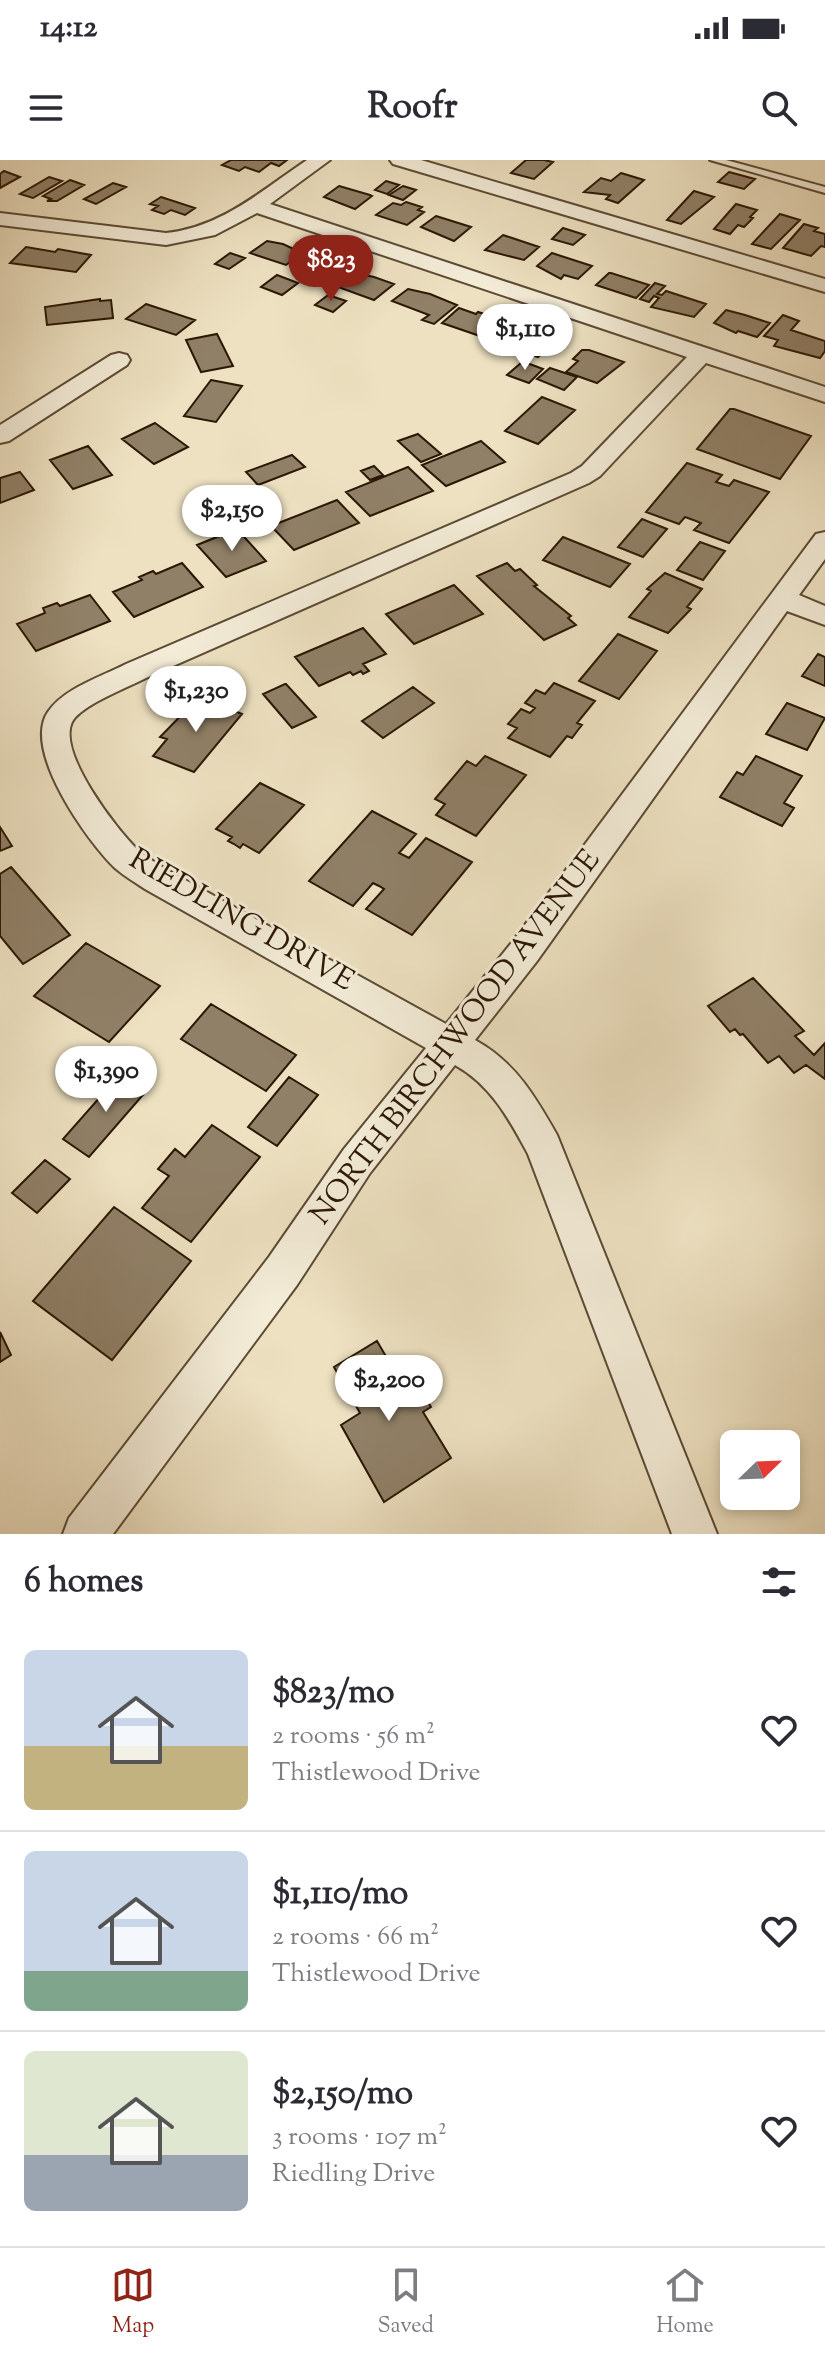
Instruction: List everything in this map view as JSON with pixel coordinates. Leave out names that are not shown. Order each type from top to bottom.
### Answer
[{"type":"street","points":[[0,219],[166,239],[188,238],[213,231],[320,160]]},
{"type":"street","points":[[400,160],[825,286]]},
{"type":"street","points":[[253,205],[825,395]]},
{"type":"street","name":"RIEDLING DRIVE","points":[[695,1534],[674,1487],[544,1147],[517,1099],[486,1064],[157,880],[128,859],[105,833],[68,774],[59,755],[54,731],[67,710],[136,671],[580,478],[591,471],[702,354]]},
{"type":"street","points":[[0,436],[119,360]]},
{"type":"street","name":"NORTH BIRCHWOOD AVENUE","points":[[85,1534],[283,1271],[357,1161],[525,951],[825,540]]},
{"type":"street","points":[[782,599],[825,616]]},
{"type":"lane","points":[[715,160],[825,190]]},
{"type":"building","points":[[231,160],[287,160],[279,166],[271,163],[259,172],[245,167],[239,171],[222,165]]},
{"type":"building","points":[[526,160],[553,162],[534,179],[511,173]]},
{"type":"building","points":[[4,171],[20,177],[0,188],[0,174]]},
{"type":"building","points":[[729,172],[755,179],[744,189],[718,182]]},
{"type":"building","points":[[621,173],[644,180],[618,203],[606,199],[610,195],[584,192],[601,178],[611,181]]},
{"type":"building","points":[[49,177],[62,181],[33,198],[20,194]]},
{"type":"building","points":[[70,180],[84,185],[57,201],[47,201],[51,199],[43,196]]},
{"type":"building","points":[[386,181],[399,185],[387,194],[375,190]]},
{"type":"building","points":[[113,183],[126,187],[96,204],[84,199]]},
{"type":"building","points":[[339,186],[372,196],[355,209],[324,197]]},
{"type":"building","points":[[403,186],[416,190],[403,200],[389,195]]},
{"type":"building","points":[[694,191],[714,197],[681,224],[667,220]]},
{"type":"building","points":[[161,197],[195,208],[185,215],[171,210],[164,214],[152,210],[158,206],[150,204]]},
{"type":"building","points":[[406,202],[422,207],[418,210],[424,212],[407,225],[376,215],[393,203],[401,205]]},
{"type":"building","points":[[736,204],[757,210],[750,217],[753,218],[744,227],[738,225],[730,234],[714,229]]},
{"type":"building","points":[[780,214],[800,220],[771,249],[752,244]]},
{"type":"building","points":[[436,216],[471,227],[454,241],[421,227]]},
{"type":"building","points":[[804,224],[818,228],[814,231],[825,234],[825,247],[821,246],[811,256],[783,248]]},
{"type":"building","points":[[563,228],[585,235],[573,245],[552,239]]},
{"type":"building","points":[[503,235],[539,247],[524,260],[485,250]]},
{"type":"building","points":[[267,241],[302,253],[286,265],[250,253]]},
{"type":"building","points":[[26,247],[91,255],[76,272],[10,263]]},
{"type":"building","points":[[230,253],[245,258],[229,269],[215,264]]},
{"type":"building","points":[[552,253],[592,266],[578,279],[564,275],[561,279],[537,266]]},
{"type":"building","points":[[315,258],[348,269],[331,282],[299,271]]},
{"type":"building","points":[[356,273],[394,284],[374,300],[338,287]]},
{"type":"building","points":[[609,273],[649,285],[636,298],[596,285]]},
{"type":"building","points":[[277,275],[298,283],[282,295],[261,287]]},
{"type":"building","points":[[655,283],[665,286],[657,294],[662,295],[666,291],[706,304],[694,317],[651,307],[659,298],[654,296],[649,302],[640,299]]},
{"type":"building","points":[[408,289],[457,305],[434,324],[422,320],[429,315],[392,301]]},
{"type":"building","points":[[328,295],[346,301],[333,312],[315,305]]},
{"type":"building","points":[[111,300],[113,318],[47,325],[45,307]]},
{"type":"building","points":[[146,304],[195,320],[176,335],[126,319]]},
{"type":"building","points":[[459,308],[500,319],[480,336],[442,323]]},
{"type":"building","points":[[726,310],[770,323],[757,337],[736,333],[714,323]]},
{"type":"building","points":[[783,315],[799,321],[791,330],[825,341],[825,351],[820,358],[774,346],[778,340],[764,336]]},
{"type":"building","points":[[515,327],[556,339],[538,357],[498,343]]},
{"type":"building","points":[[217,334],[233,366],[201,372],[186,340]]},
{"type":"building","points":[[582,350],[624,362],[597,383],[566,372],[578,361],[573,359]]},
{"type":"building","points":[[522,362],[543,369],[529,383],[507,375]]},
{"type":"building","points":[[550,368],[577,377],[564,390],[537,379]]},
{"type":"building","points":[[211,380],[242,386],[216,422],[184,416]]},
{"type":"building","points":[[542,397],[575,410],[538,444],[505,431]]},
{"type":"building","points":[[730,409],[811,436],[780,479],[697,449]]},
{"type":"building","points":[[155,423],[188,447],[154,464],[122,439]]},
{"type":"building","points":[[418,434],[441,454],[421,462],[398,441]]},
{"type":"building","points":[[481,441],[505,462],[446,486],[422,465]]},
{"type":"building","points":[[88,446],[112,475],[73,489],[50,460]]},
{"type":"building","points":[[292,455],[305,467],[258,485],[246,472]]},
{"type":"building","points":[[687,463],[722,475],[716,482],[729,486],[734,480],[769,492],[729,543],[694,530],[701,523],[696,521],[685,517],[679,524],[646,512]]},
{"type":"building","points":[[374,466],[383,475],[370,480],[361,471]]},
{"type":"building","points":[[408,467],[433,491],[370,516],[346,492]]},
{"type":"building","points":[[20,472],[34,490],[0,503],[0,478]]},
{"type":"building","points":[[337,500],[359,523],[294,550],[271,526]]},
{"type":"building","points":[[642,519],[667,529],[643,557],[618,547]]},
{"type":"building","points":[[237,529],[266,561],[226,577],[197,545]]},
{"type":"building","points":[[563,537],[630,564],[610,587],[543,560]]},
{"type":"building","points":[[700,542],[725,551],[703,580],[677,570]]},
{"type":"building","points":[[182,563],[203,587],[134,617],[113,592],[142,580],[139,577],[153,571],[156,574]]},
{"type":"building","points":[[507,563],[515,571],[520,569],[537,585],[534,586],[571,616],[568,618],[576,625],[544,640],[477,576]]},
{"type":"building","points":[[665,573],[702,589],[687,607],[691,609],[668,633],[629,617],[651,591],[647,589]]},
{"type":"building","points":[[454,585],[483,614],[414,644],[386,614]]},
{"type":"building","points":[[90,595],[110,621],[36,651],[17,624],[45,613],[43,608],[57,603],[60,606]]},
{"type":"building","points":[[363,628],[386,654],[363,664],[369,671],[363,674],[361,671],[353,675],[350,672],[319,686],[295,657]]},
{"type":"building","points":[[618,634],[657,651],[619,699],[579,681]]},
{"type":"building","points":[[818,654],[825,657],[825,686],[802,676]]},
{"type":"building","points":[[554,683],[595,701],[577,723],[582,725],[572,738],[567,736],[550,757],[508,738],[517,728],[508,724],[521,709],[530,713],[535,708],[525,703],[536,690],[545,694]]},
{"type":"building","points":[[286,684],[316,717],[292,728],[263,694]]},
{"type":"building","points":[[413,687],[434,703],[383,738],[362,721]]},
{"type":"building","points":[[199,697],[242,714],[194,772],[153,756],[167,739],[160,737]]},
{"type":"building","points":[[787,703],[825,718],[807,750],[766,734]]},
{"type":"building","points":[[485,756],[526,775],[476,836],[436,815],[445,804],[435,799],[467,761],[476,766]]},
{"type":"building","points":[[756,756],[802,776],[784,803],[794,808],[782,826],[720,797],[737,772],[743,775]]},
{"type":"building","points":[[260,783],[304,805],[259,853],[243,844],[240,848],[228,841],[232,837],[216,829]]},
{"type":"building","points":[[372,811],[416,834],[399,853],[409,858],[426,838],[472,862],[412,935],[366,909],[384,889],[379,886],[373,883],[353,906],[309,881]]},
{"type":"building","points":[[0,827],[12,846],[0,851]]},
{"type":"building","points":[[11,867],[70,935],[23,964],[0,936],[0,874]]},
{"type":"building","points":[[86,943],[160,986],[109,1042],[34,996]]},
{"type":"building","points":[[753,978],[804,1031],[795,1036],[814,1055],[825,1043],[825,1079],[806,1065],[794,1073],[779,1056],[768,1063],[743,1034],[740,1035],[735,1029],[730,1032],[708,1006]]},
{"type":"building","points":[[211,1004],[296,1055],[266,1091],[181,1039]]},
{"type":"building","points":[[123,1071],[149,1088],[89,1157],[63,1139]]},
{"type":"building","points":[[289,1077],[318,1095],[277,1146],[248,1127]]},
{"type":"building","points":[[212,1125],[260,1157],[191,1242],[142,1208],[169,1176],[158,1169],[175,1149],[185,1157]]},
{"type":"building","points":[[45,1160],[70,1179],[37,1213],[12,1193]]},
{"type":"building","points":[[114,1207],[191,1261],[112,1360],[33,1301]]},
{"type":"building","points":[[0,1332],[11,1355],[0,1362]]},
{"type":"building","points":[[377,1341],[402,1384],[413,1377],[431,1407],[423,1412],[451,1458],[384,1502],[341,1425],[360,1413],[334,1367]]}]
